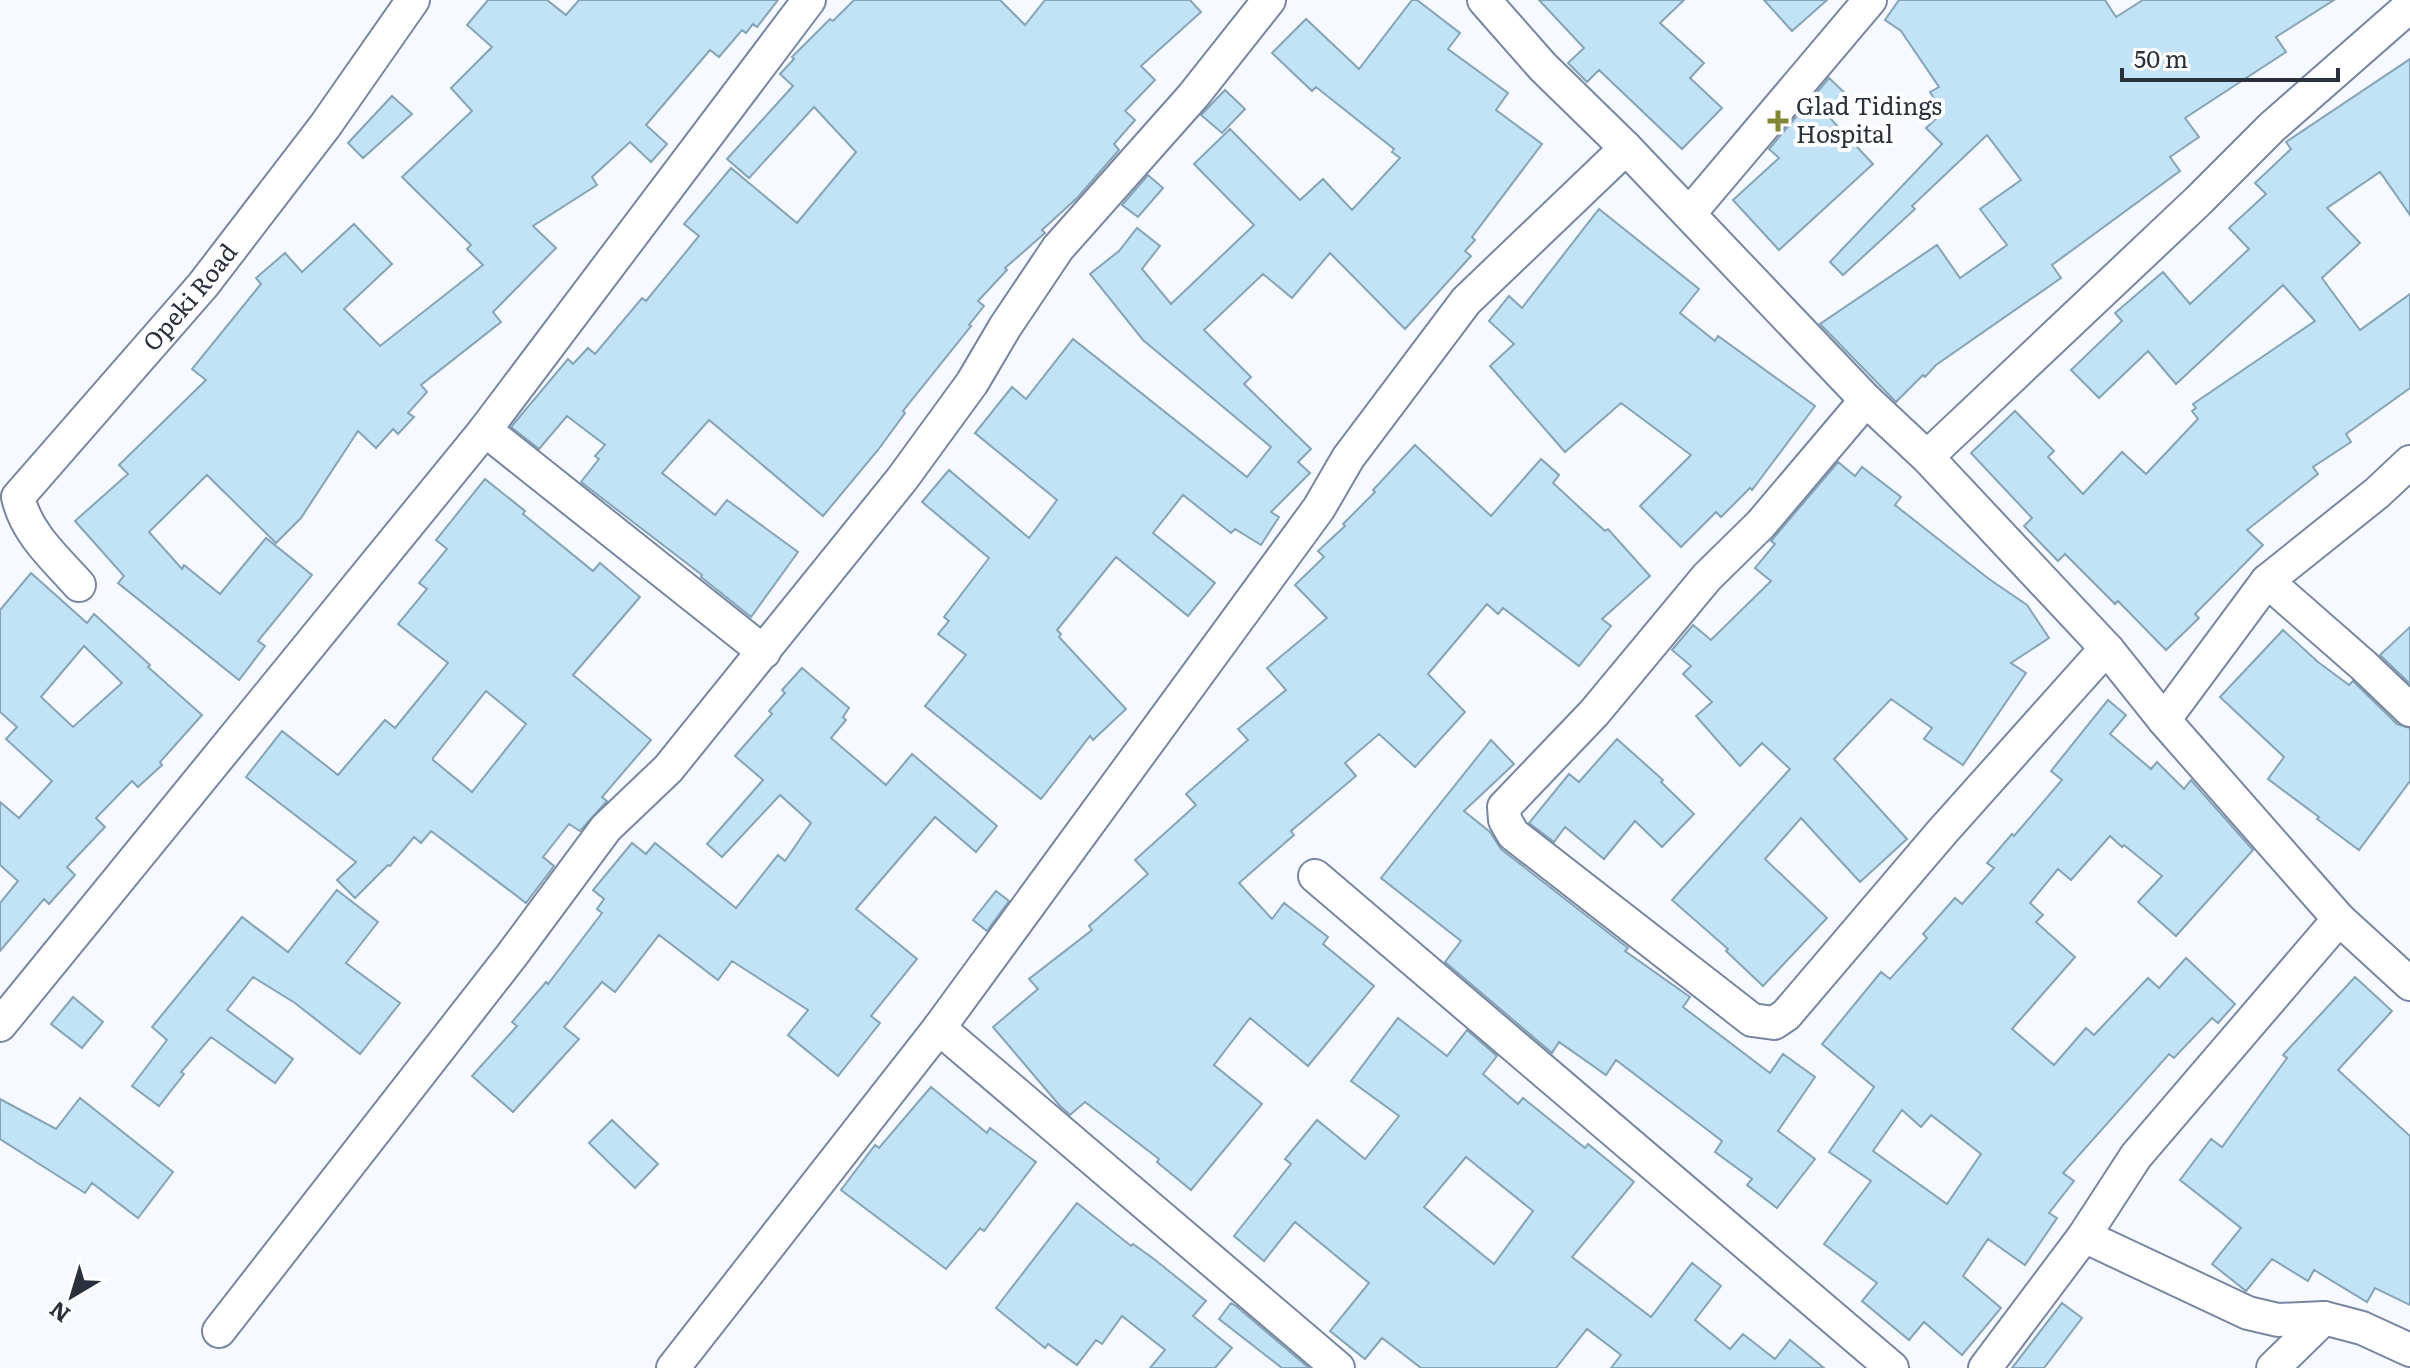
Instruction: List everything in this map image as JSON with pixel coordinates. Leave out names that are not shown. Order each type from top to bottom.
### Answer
[{"type":"street","name":"Opeki Road","points":[[79,585],[31,530],[18,497],[203,285],[325,126],[413,0]]},
{"type":"street","points":[[0,1025],[485,430],[809,0]]},
{"type":"street","points":[[219,1331],[512,955],[606,828],[668,769],[934,437],[1058,248],[1193,96],[1269,0]]},
{"type":"street","points":[[1484,0],[1543,67],[1626,148],[1866,400],[1927,457],[2108,650],[2164,720],[2339,919],[2410,984]]},
{"type":"street","points":[[1689,214],[1870,0]]},
{"type":"street","points":[[1927,457],[2272,127],[2410,6]]},
{"type":"street","points":[[673,1368],[939,1028],[1319,508],[1348,458],[1466,301],[1626,148]]},
{"type":"street","points":[[1866,400],[1761,524],[1707,577],[1594,713],[1504,807],[1505,820],[1513,834],[1752,1020],[1774,1023],[1786,1015],[1942,832],[2102,653],[2108,650]]},
{"type":"street","points":[[485,430],[764,652]]},
{"type":"street","points":[[2164,720],[2267,581],[2377,493],[2410,462]]},
{"type":"street","points":[[2267,581],[2410,710]]},
{"type":"street","points":[[1315,876],[1892,1368]]},
{"type":"street","points":[[1985,1368],[2084,1236],[2136,1156],[2339,919]]},
{"type":"street","points":[[939,1028],[1338,1368]]},
{"type":"street","points":[[2084,1236],[2248,1313],[2278,1320],[2324,1318],[2362,1328],[2410,1350]]},
{"type":"street","points":[[2273,1368],[2324,1318]]},
{"type":"building","points":[[488,0],[547,0],[566,15],[579,0],[778,0],[757,27],[753,24],[746,33],[742,30],[719,57],[710,50],[646,125],[667,144],[651,162],[630,142],[592,177],[597,185],[533,226],[556,248],[493,312],[501,322],[421,385],[427,392],[408,413],[414,417],[398,434],[393,429],[376,448],[358,431],[301,518],[276,543],[207,475],[149,532],[182,569],[184,565],[220,594],[266,538],[312,575],[258,641],[265,646],[239,680],[118,583],[124,576],[75,521],[128,474],[119,465],[206,380],[192,369],[261,284],[256,278],[285,253],[302,272],[354,224],[392,264],[344,309],[380,346],[483,265],[467,249],[471,245],[402,177],[472,111],[451,88],[492,47],[467,25]]},
{"type":"building","points":[[854,0],[1000,0],[1025,25],[1045,0],[1190,0],[1201,12],[1141,66],[1155,80],[1125,111],[1135,120],[1114,144],[1119,150],[1078,197],[1042,230],[1045,233],[1005,268],[1007,270],[978,301],[984,306],[971,326],[903,411],[905,413],[878,450],[823,516],[709,420],[662,473],[715,515],[727,500],[798,552],[751,617],[702,575],[581,482],[599,459],[595,456],[605,445],[567,416],[539,449],[511,427],[568,359],[573,364],[588,348],[595,354],[642,298],[646,301],[699,236],[684,224],[731,168],[797,223],[856,152],[814,107],[749,178],[727,159],[793,86],[780,74],[794,59],[792,57]]},
{"type":"building","points":[[1412,0],[1417,0],[1460,33],[1448,49],[1508,93],[1496,110],[1542,144],[1472,237],[1475,240],[1465,251],[1471,256],[1405,329],[1330,253],[1292,298],[1263,274],[1204,330],[1251,377],[1244,384],[1311,449],[1298,462],[1310,473],[1271,512],[1279,517],[1261,545],[1235,529],[1231,533],[1183,495],[1153,533],[1215,583],[1188,616],[1116,557],[1057,630],[1061,634],[1059,637],[1126,709],[1093,740],[1090,736],[1041,799],[925,706],[966,655],[938,634],[949,621],[944,617],[989,558],[922,502],[949,470],[1029,538],[1057,500],[975,433],[1012,387],[1026,399],[1073,339],[1247,477],[1271,447],[1143,340],[1090,274],[1119,251],[1137,228],[1160,246],[1142,269],[1171,304],[1254,225],[1194,164],[1230,129],[1300,200],[1323,179],[1352,210],[1400,158],[1392,152],[1394,149],[1316,87],[1312,91],[1272,53],[1306,19],[1359,69]]},
{"type":"building","points":[[1539,0],[1684,0],[1660,23],[1704,63],[1690,78],[1722,108],[1682,149],[1599,70],[1587,82],[1568,63],[1584,48]]},
{"type":"building","points":[[1764,0],[1827,0],[1792,31]]},
{"type":"building","points":[[1899,0],[2105,0],[2116,17],[2143,0],[2334,0],[2276,37],[2286,52],[2185,118],[2199,137],[2170,157],[2180,171],[2052,265],[2061,278],[1936,365],[1896,402],[1820,324],[1937,245],[1960,278],[2007,245],[1980,209],[2021,180],[1987,135],[1912,206],[1915,209],[1843,275],[1830,262],[1942,144],[1926,128],[1943,112],[1930,92],[1939,87],[1901,31],[1885,20]]},
{"type":"building","points":[[2410,59],[2410,215],[2380,172],[2327,208],[2360,243],[2322,278],[2360,330],[2410,294],[2410,388],[2346,434],[2351,442],[2313,467],[2318,474],[2247,530],[2263,545],[2195,614],[2199,618],[2166,650],[2118,601],[2115,604],[2065,554],[2058,561],[2024,526],[2032,518],[1971,453],[2015,411],[2054,451],[2048,457],[2083,494],[2122,452],[2146,474],[2198,419],[2192,411],[2196,408],[2193,404],[2315,321],[2283,285],[2176,384],[2148,351],[2099,398],[2071,370],[2122,321],[2115,313],[2163,272],[2190,304],[2249,249],[2229,228],[2266,194],[2255,183],[2291,149],[2286,142]]},
{"type":"building","points":[[1829,78],[1847,95],[1828,116],[1873,164],[1779,250],[1733,200],[1779,158],[1769,149]]},
{"type":"building","points":[[1225,90],[1245,109],[1222,133],[1201,115]]},
{"type":"building","points":[[392,96],[412,114],[363,158],[348,143]]},
{"type":"building","points":[[1148,175],[1163,188],[1138,217],[1122,205]]},
{"type":"building","points":[[1599,209],[1699,289],[1680,313],[1715,341],[1718,336],[1815,406],[1752,490],[1750,488],[1721,517],[1716,512],[1681,547],[1640,506],[1691,455],[1621,403],[1565,452],[1490,366],[1514,344],[1489,321],[1509,296],[1522,308]]},
{"type":"building","points":[[1415,445],[1491,516],[1541,459],[1559,475],[1553,483],[1605,531],[1608,529],[1650,576],[1602,619],[1611,626],[1579,666],[1503,608],[1498,614],[1487,604],[1428,674],[1465,712],[1415,767],[1379,734],[1345,763],[1356,776],[1291,831],[1294,835],[1239,883],[1272,919],[1284,903],[1328,937],[1323,944],[1374,986],[1308,1066],[1250,1018],[1214,1065],[1262,1104],[1191,1190],[1157,1162],[1159,1159],[1085,1102],[1070,1115],[993,1027],[1038,989],[1029,979],[1092,930],[1089,926],[1148,874],[1135,860],[1196,805],[1186,794],[1248,740],[1238,729],[1286,690],[1267,668],[1327,618],[1295,585],[1324,557],[1318,551],[1345,526],[1343,524]]},
{"type":"building","points":[[1838,462],[1855,476],[1862,467],[1901,497],[1895,505],[2027,605],[2049,638],[2011,663],[2026,673],[1963,765],[1924,739],[1932,728],[1891,699],[1834,759],[1907,839],[1860,882],[1801,818],[1765,859],[1827,918],[1763,986],[1726,951],[1728,949],[1672,900],[1790,769],[1762,743],[1740,766],[1696,716],[1712,702],[1683,674],[1691,666],[1672,650],[1693,625],[1711,640],[1771,581],[1755,568],[1775,544],[1771,541]]},
{"type":"building","points":[[485,479],[593,571],[600,563],[640,597],[573,675],[651,740],[602,797],[607,801],[580,831],[569,824],[543,857],[554,866],[526,903],[431,831],[421,843],[414,837],[390,866],[355,898],[337,880],[356,862],[246,777],[282,731],[338,775],[385,720],[395,728],[448,663],[398,624],[427,589],[419,583],[447,549],[436,540]],"holes":[[[486,691],[526,724],[472,792],[433,760]]]},
{"type":"building","points":[[31,573],[87,623],[94,614],[202,715],[160,762],[162,765],[138,787],[132,781],[96,818],[105,827],[67,867],[75,875],[49,904],[44,899],[0,951],[0,903],[18,881],[0,865],[0,802],[19,818],[52,781],[6,739],[17,727],[0,712],[0,610]],"holes":[[[84,646],[122,683],[73,727],[41,697]]]},
{"type":"building","points":[[2410,627],[2410,684],[2380,655]]},
{"type":"building","points":[[2283,630],[2349,685],[2353,681],[2397,724],[2410,728],[2410,781],[2359,850],[2268,779],[2284,757],[2220,697]]},
{"type":"building","points":[[802,668],[849,708],[843,717],[846,720],[831,738],[886,785],[912,754],[997,826],[976,852],[935,817],[856,909],[917,959],[871,1016],[880,1023],[838,1076],[788,1035],[808,1010],[732,961],[718,980],[659,935],[615,992],[602,982],[564,1027],[579,1039],[513,1112],[472,1076],[517,1026],[512,1022],[546,982],[548,984],[602,913],[597,909],[604,899],[593,890],[632,843],[646,854],[655,843],[736,908],[778,855],[785,861],[811,823],[780,795],[722,857],[707,844],[763,780],[735,756],[772,714],[769,711],[785,693],[782,690]]},
{"type":"building","points":[[2108,700],[2126,715],[2110,734],[2151,769],[2157,762],[2184,789],[2191,780],[2253,850],[2176,936],[2138,902],[2162,876],[2110,836],[2071,880],[2058,869],[2030,903],[2043,915],[2036,922],[2075,957],[2012,1029],[2054,1065],[2086,1028],[2094,1035],[2148,978],[2159,988],[2186,958],[2235,1004],[2218,1023],[2212,1018],[2174,1058],[2169,1054],[2063,1173],[2074,1181],[2049,1213],[2057,1218],[2025,1265],[1988,1239],[1963,1276],[2001,1308],[1962,1355],[1924,1322],[1909,1340],[1862,1301],[1877,1283],[1824,1244],[1871,1181],[1829,1152],[1874,1087],[1822,1044],[1881,972],[1890,979],[1927,938],[1923,934],[1955,898],[1962,904],[1994,868],[1987,863],[2062,780],[2051,771]],"holes":[[[1902,1110],[1921,1127],[1931,1115],[1981,1154],[1947,1204],[1873,1151]]]},
{"type":"building","points":[[1617,739],[1663,780],[1661,782],[1694,814],[1662,847],[1635,821],[1604,859],[1565,827],[1554,842],[1529,823],[1569,774],[1579,782]]},
{"type":"building","points":[[1491,740],[1514,764],[1464,811],[1490,832],[1501,849],[1628,948],[1625,951],[1690,997],[1683,1007],[1770,1073],[1783,1054],[1815,1077],[1778,1131],[1815,1159],[1777,1208],[1747,1185],[1752,1179],[1715,1152],[1722,1141],[1616,1060],[1606,1075],[1559,1042],[1552,1053],[1445,962],[1461,941],[1381,878]]},
{"type":"building","points":[[337,890],[378,922],[346,963],[400,1003],[360,1054],[295,1003],[253,977],[227,1010],[293,1059],[275,1083],[211,1037],[181,1072],[184,1074],[159,1106],[132,1086],[167,1040],[152,1027],[242,917],[288,952]]},
{"type":"building","points":[[996,891],[1009,901],[987,931],[973,920]]},
{"type":"building","points":[[2355,977],[2392,1011],[2338,1070],[2410,1136],[2410,1305],[2375,1288],[2367,1302],[2314,1270],[2308,1281],[2272,1259],[2246,1291],[2212,1264],[2241,1228],[2180,1180],[2211,1139],[2222,1147],[2287,1058],[2283,1055]]},
{"type":"building","points":[[73,997],[103,1022],[82,1048],[51,1024]]},
{"type":"building","points":[[1398,1018],[1447,1056],[1467,1030],[1497,1056],[1483,1074],[1518,1104],[1523,1098],[1585,1148],[1588,1144],[1634,1182],[1572,1257],[1651,1317],[1692,1263],[1721,1286],[1695,1320],[1730,1349],[1743,1334],[1775,1359],[1790,1340],[1824,1368],[1611,1368],[1621,1355],[1587,1329],[1556,1368],[1421,1368],[1382,1338],[1365,1359],[1330,1331],[1369,1283],[1295,1222],[1264,1261],[1234,1236],[1291,1164],[1285,1159],[1317,1120],[1365,1159],[1399,1116],[1351,1081]],"holes":[[[1466,1157],[1533,1211],[1494,1264],[1424,1207]]]},
{"type":"building","points":[[931,1087],[987,1133],[990,1128],[1036,1162],[984,1231],[980,1228],[946,1269],[841,1190],[875,1145],[879,1148]]},
{"type":"building","points":[[80,1098],[173,1172],[138,1218],[92,1183],[85,1193],[0,1139],[0,1099],[56,1129]]},
{"type":"building","points":[[612,1120],[658,1164],[635,1188],[589,1143]]},
{"type":"building","points":[[1077,1203],[1206,1301],[1193,1316],[1232,1348],[1215,1368],[1150,1368],[1165,1350],[1122,1316],[1102,1344],[1096,1340],[1077,1365],[1048,1344],[1045,1348],[996,1308]]},
{"type":"building","points":[[1231,1303],[1309,1368],[1282,1368],[1219,1319]]},
{"type":"building","points":[[2062,1303],[2082,1318],[2044,1368],[2012,1368]]},
{"type":"place","name":"Glad Tidings Hospital","points":[[1778,121]]}]
